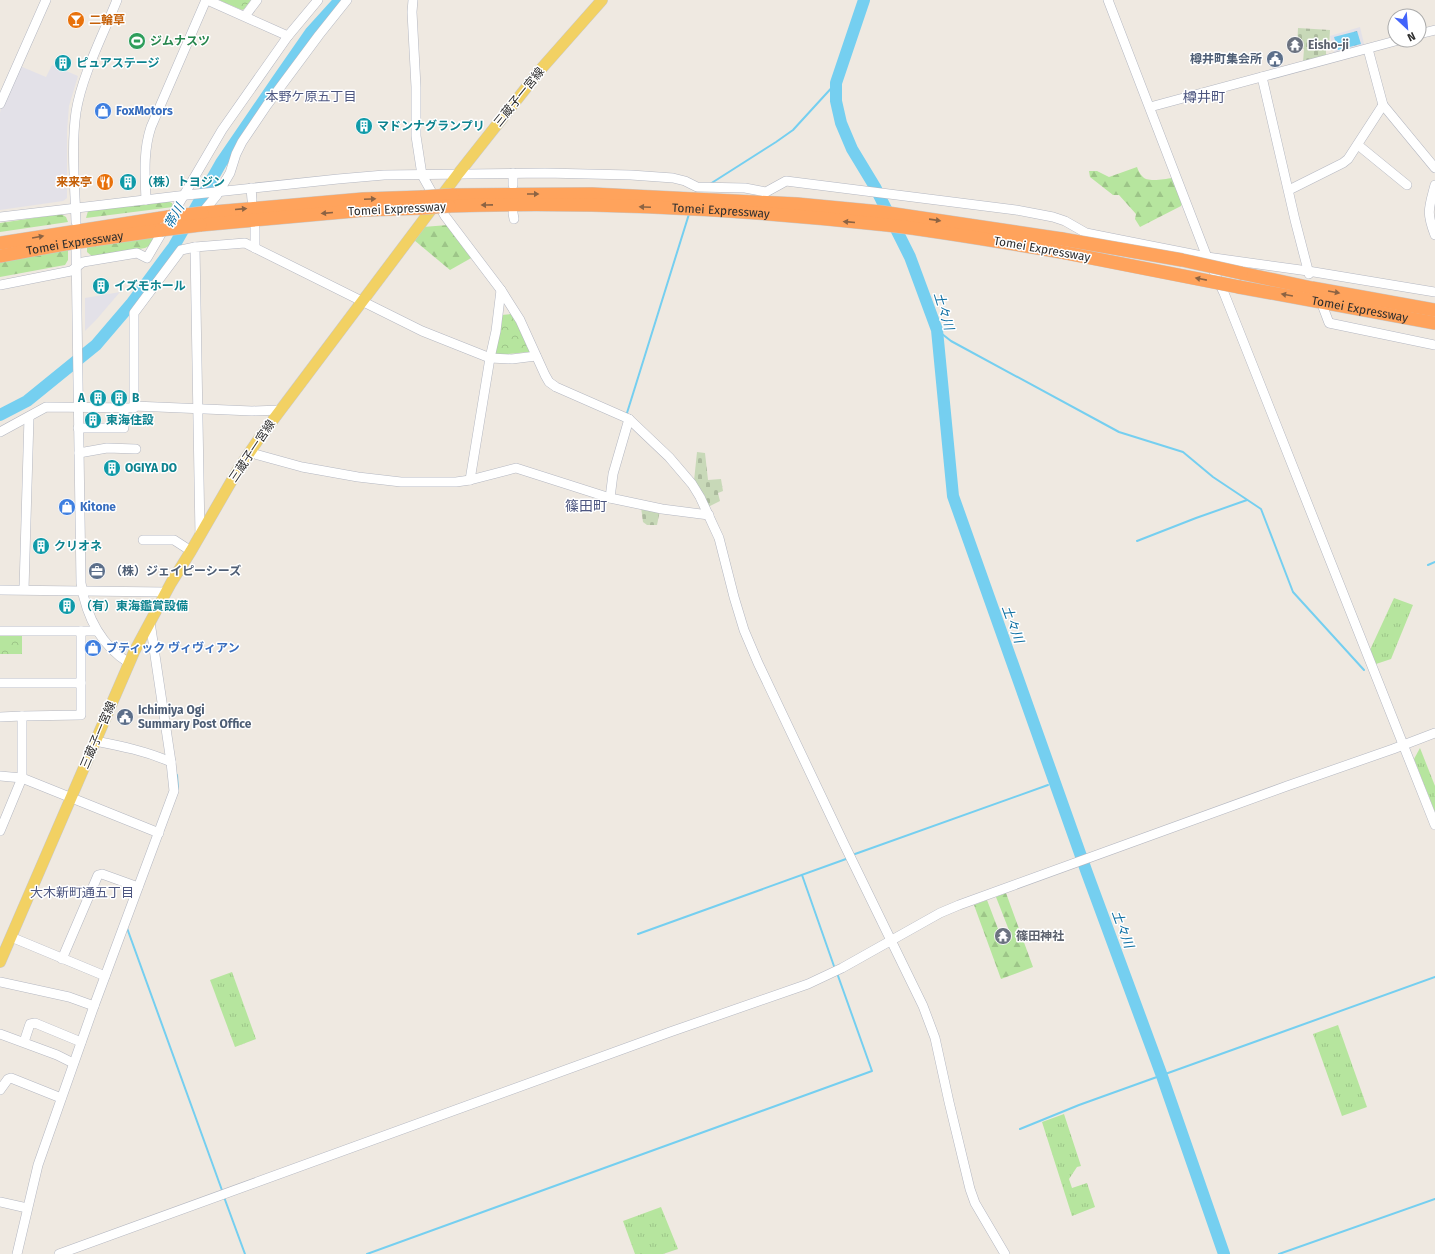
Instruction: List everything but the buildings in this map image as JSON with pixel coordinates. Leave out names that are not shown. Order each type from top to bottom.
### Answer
[{"type":"highway","name":"Tomei Expressway","points":[[0,256],[64,244],[161,230],[201,219],[363,199],[546,205],[685,203],[881,212],[896,214],[1062,239],[1182,260],[1312,288],[1435,310]]},
{"type":"highway","name":"Tomei Expressway","points":[[768,208],[959,235],[1061,252],[1435,323]]},
{"type":"highway","name":"Tomei Expressway","points":[[0,243],[168,218],[201,219]]},
{"type":"main road","name":"三蔵子一宮線","points":[[0,962],[129,662],[166,592],[239,468],[280,410],[362,301],[446,201],[458,174],[541,69],[602,0]]},
{"type":"street","points":[[0,104],[46,0]]},
{"type":"street","points":[[76,222],[74,131],[77,111],[82,88],[118,0]]},
{"type":"street","points":[[146,200],[145,153],[151,127],[207,0],[288,36]]},
{"type":"street","points":[[245,16],[257,0]]},
{"type":"street","points":[[0,284],[71,270],[83,262],[137,253],[147,258],[222,130],[288,36],[318,0]]},
{"type":"street","points":[[201,219],[230,173],[236,154],[242,142],[267,105],[347,0]]},
{"type":"street","points":[[413,0],[412,16],[416,72],[416,136],[422,175],[446,201],[445,216],[501,290],[520,320],[549,382],[629,419],[668,457],[692,484],[700,497],[719,538],[744,630],[758,663],[922,1006],[935,1038],[948,1102],[970,1189],[975,1203],[1006,1254]]},
{"type":"street","points":[[1108,0],[1207,257],[1224,293],[1435,825]]},
{"type":"street","points":[[1150,107],[1387,43]]},
{"type":"street","points":[[1368,49],[1383,105],[1435,168]]},
{"type":"street","points":[[1262,78],[1309,273]]},
{"type":"street","points":[[1289,190],[1343,163],[1348,159],[1383,105]]},
{"type":"street","points":[[1358,145],[1407,185]]},
{"type":"street","points":[[0,217],[185,195],[384,175],[545,172],[673,178],[685,181],[697,187],[745,188],[766,192],[786,181],[1016,210],[1053,217],[1065,221],[1086,233],[1207,257],[1435,292]]},
{"type":"street","points":[[513,173],[513,185]]},
{"type":"street","points":[[1435,185],[1428,211],[1435,235]]},
{"type":"street","points":[[251,188],[252,200]]},
{"type":"street","points":[[255,228],[255,248]]},
{"type":"street","points":[[134,406],[134,313],[181,250],[195,247],[245,243],[422,331],[490,358],[512,359],[536,356]]},
{"type":"street","points":[[76,247],[80,555],[82,590],[87,610],[97,631],[120,657],[129,662]]},
{"type":"street","points":[[195,247],[200,536]]},
{"type":"street","points":[[470,480],[490,358],[496,331],[501,290]]},
{"type":"street","points":[[1323,307],[1329,323],[1435,345]]},
{"type":"street","points":[[0,432],[46,407],[134,408],[134,406],[252,411],[280,410]]},
{"type":"street","points":[[78,428],[124,428],[124,408]]},
{"type":"street","points":[[24,589],[28,417]]},
{"type":"street","points":[[610,498],[614,474],[629,419]]},
{"type":"street","points":[[79,453],[107,448],[136,449]]},
{"type":"street","points":[[250,451],[255,454],[302,467],[358,477],[401,482],[456,482],[470,480],[516,468],[610,498],[662,509],[709,515]]},
{"type":"street","points":[[143,540],[174,540],[191,551]]},
{"type":"street","points":[[0,590],[24,589],[166,592]]},
{"type":"street","points":[[17,1254],[38,1165],[94,1006],[174,791],[150,622]]},
{"type":"street","points":[[0,631],[97,631]]},
{"type":"street","points":[[0,717],[81,715],[81,631]]},
{"type":"street","points":[[0,683],[81,684]]},
{"type":"street","points":[[0,831],[22,778],[22,716]]},
{"type":"street","points":[[59,1254],[670,1032],[808,984],[842,968],[940,913],[959,905],[1435,733]]},
{"type":"street","points":[[95,741],[133,748],[171,762]]},
{"type":"street","points":[[0,776],[22,778],[159,833]]},
{"type":"street","points":[[62,959],[98,875],[102,874],[138,887]]},
{"type":"street","points":[[11,937],[105,976]]},
{"type":"street","points":[[0,982],[70,997],[94,1006]]},
{"type":"street","points":[[24,1042],[30,1024],[35,1023],[81,1042]]},
{"type":"street","points":[[0,1034],[24,1042],[74,1063]]},
{"type":"street","points":[[0,1090],[8,1079],[11,1078],[61,1098]]},
{"type":"street","points":[[0,1202],[27,1208]]},
{"type":"shaded area","points":[[1360,27],[1364,46],[1335,54],[1330,36]]},
{"type":"shaded area","points":[[52,65],[78,76],[69,106],[67,131],[67,198],[63,201],[0,210],[1,108],[20,66],[46,77]]},
{"type":"shaded area","points":[[120,292],[96,320],[85,331],[85,298]]},
{"type":"green space","points":[[219,0],[251,0],[242,10]]},
{"type":"green space","points":[[1298,28],[1330,30],[1329,48],[1326,48],[1326,55],[1303,62],[1304,49],[1297,48]]},
{"type":"green space","points":[[1137,167],[1144,178],[1156,180],[1172,178],[1182,203],[1181,206],[1140,227],[1135,219],[1136,214],[1119,195],[1113,195],[1090,177],[1089,171],[1097,171],[1109,177]]},
{"type":"green space","points":[[167,201],[172,203],[173,207],[86,218],[88,211]]},
{"type":"green space","points":[[61,214],[66,217],[68,222],[0,232],[0,223]]},
{"type":"green space","points":[[448,225],[473,257],[450,270],[414,240],[423,227]]},
{"type":"green space","points":[[157,236],[151,245],[145,248],[93,257],[87,252],[87,246]]},
{"type":"green space","points":[[68,248],[68,260],[65,265],[0,277],[0,260]]},
{"type":"green space","points":[[512,314],[531,351],[497,355],[494,353],[501,315]]},
{"type":"green space","points":[[697,452],[705,453],[708,480],[721,479],[723,491],[718,493],[720,501],[708,507],[694,481]]},
{"type":"green space","points":[[641,507],[660,510],[657,525],[647,525],[643,522]]},
{"type":"green space","points":[[1394,598],[1413,605],[1391,659],[1376,664],[1370,650]]},
{"type":"green space","points":[[0,634],[22,634],[22,654],[0,654]]},
{"type":"green space","points":[[1420,748],[1435,786],[1435,812],[1414,759]]},
{"type":"green space","name":"篠田神社","points":[[1006,893],[1033,967],[1001,979],[974,905],[987,900],[1003,942],[1012,938],[996,897]]},
{"type":"green space","points":[[232,972],[256,1039],[235,1047],[210,980]]},
{"type":"green space","points":[[1338,1025],[1367,1107],[1342,1116],[1313,1034]]},
{"type":"green space","points":[[1064,1114],[1081,1166],[1077,1167],[1069,1179],[1072,1188],[1087,1183],[1095,1207],[1072,1216],[1042,1122]]},
{"type":"green space","points":[[661,1207],[678,1249],[663,1254],[635,1254],[623,1221]]},
{"type":"water","points":[[1357,31],[1361,44],[1338,50],[1334,37]]},
{"type":"waterway","name":"帯川","points":[[0,415],[27,401],[96,345],[131,304],[174,246],[221,163],[277,81],[311,32],[340,0]]},
{"type":"waterway","name":"土々川","points":[[864,0],[836,83],[836,101],[841,123],[852,149],[875,187],[910,257],[937,330],[953,496],[1087,873],[1162,1076],[1224,1254]]},
{"type":"waterway","points":[[710,184],[793,130],[836,83]]},
{"type":"waterway","points":[[627,413],[689,214]]},
{"type":"waterway","points":[[937,330],[951,341],[1119,432],[1183,452],[1213,477],[1261,509],[1293,592],[1364,670]]},
{"type":"waterway","points":[[1137,541],[1247,500]]},
{"type":"waterway","points":[[1428,565],[1435,562]]},
{"type":"waterway","points":[[177,775],[178,789]]},
{"type":"waterway","points":[[855,854],[1048,785]]},
{"type":"waterway","points":[[638,934],[846,859]]},
{"type":"waterway","points":[[802,875],[835,969]]},
{"type":"waterway","points":[[127,928],[223,1193]]},
{"type":"waterway","points":[[367,1254],[872,1071],[837,973]]},
{"type":"waterway","points":[[1020,1129],[1079,1105],[1435,977]]},
{"type":"waterway","points":[[224,1197],[245,1254]]},
{"type":"waterway","points":[[1279,1254],[1435,1199]]},
{"type":"place","name":"二輪草","points":[[76,20]]},
{"type":"place","name":"ジムナスツ","points":[[137,41]]},
{"type":"place","name":"Eisho-ji","points":[[1295,45]]},
{"type":"place","name":"樽井町集会所","points":[[1275,59]]},
{"type":"place","name":"ピュアステージ","points":[[63,63]]},
{"type":"place","name":"FoxMotors","points":[[103,111]]},
{"type":"place","name":"マドンナグランプリ","points":[[364,126]]},
{"type":"place","name":"来来亭","points":[[105,182]]},
{"type":"place","name":"（株）トヨジン","points":[[128,182]]},
{"type":"place","name":"イズモホール","points":[[101,286]]},
{"type":"place","name":"A","points":[[98,398]]},
{"type":"place","name":"B","points":[[119,398]]},
{"type":"place","name":"東海住設","points":[[93,420]]},
{"type":"place","name":"OGIYA DO","points":[[112,468]]},
{"type":"place","name":"Kitone","points":[[67,507]]},
{"type":"place","name":"クリオネ","points":[[41,546]]},
{"type":"place","name":"（株）ジェイピーシーズ","points":[[97,571]]},
{"type":"place","name":"（有）東海鑑賞設備","points":[[67,606]]},
{"type":"place","name":"ブティック ヴィヴィアン","points":[[93,648]]},
{"type":"place","name":"Ichimiya Ogi Summary Post Office","points":[[125,717]]},
{"type":"place","name":"篠田神社","points":[[1003,936]]},
{"type":"district","name":"本野ケ原五丁目","points":[[311,96]]},
{"type":"district","name":"樽井町","points":[[1204,97]]},
{"type":"district","name":"篠田町","points":[[586,506]]},
{"type":"district","name":"大木新町通五丁目","points":[[82,892]]}]
